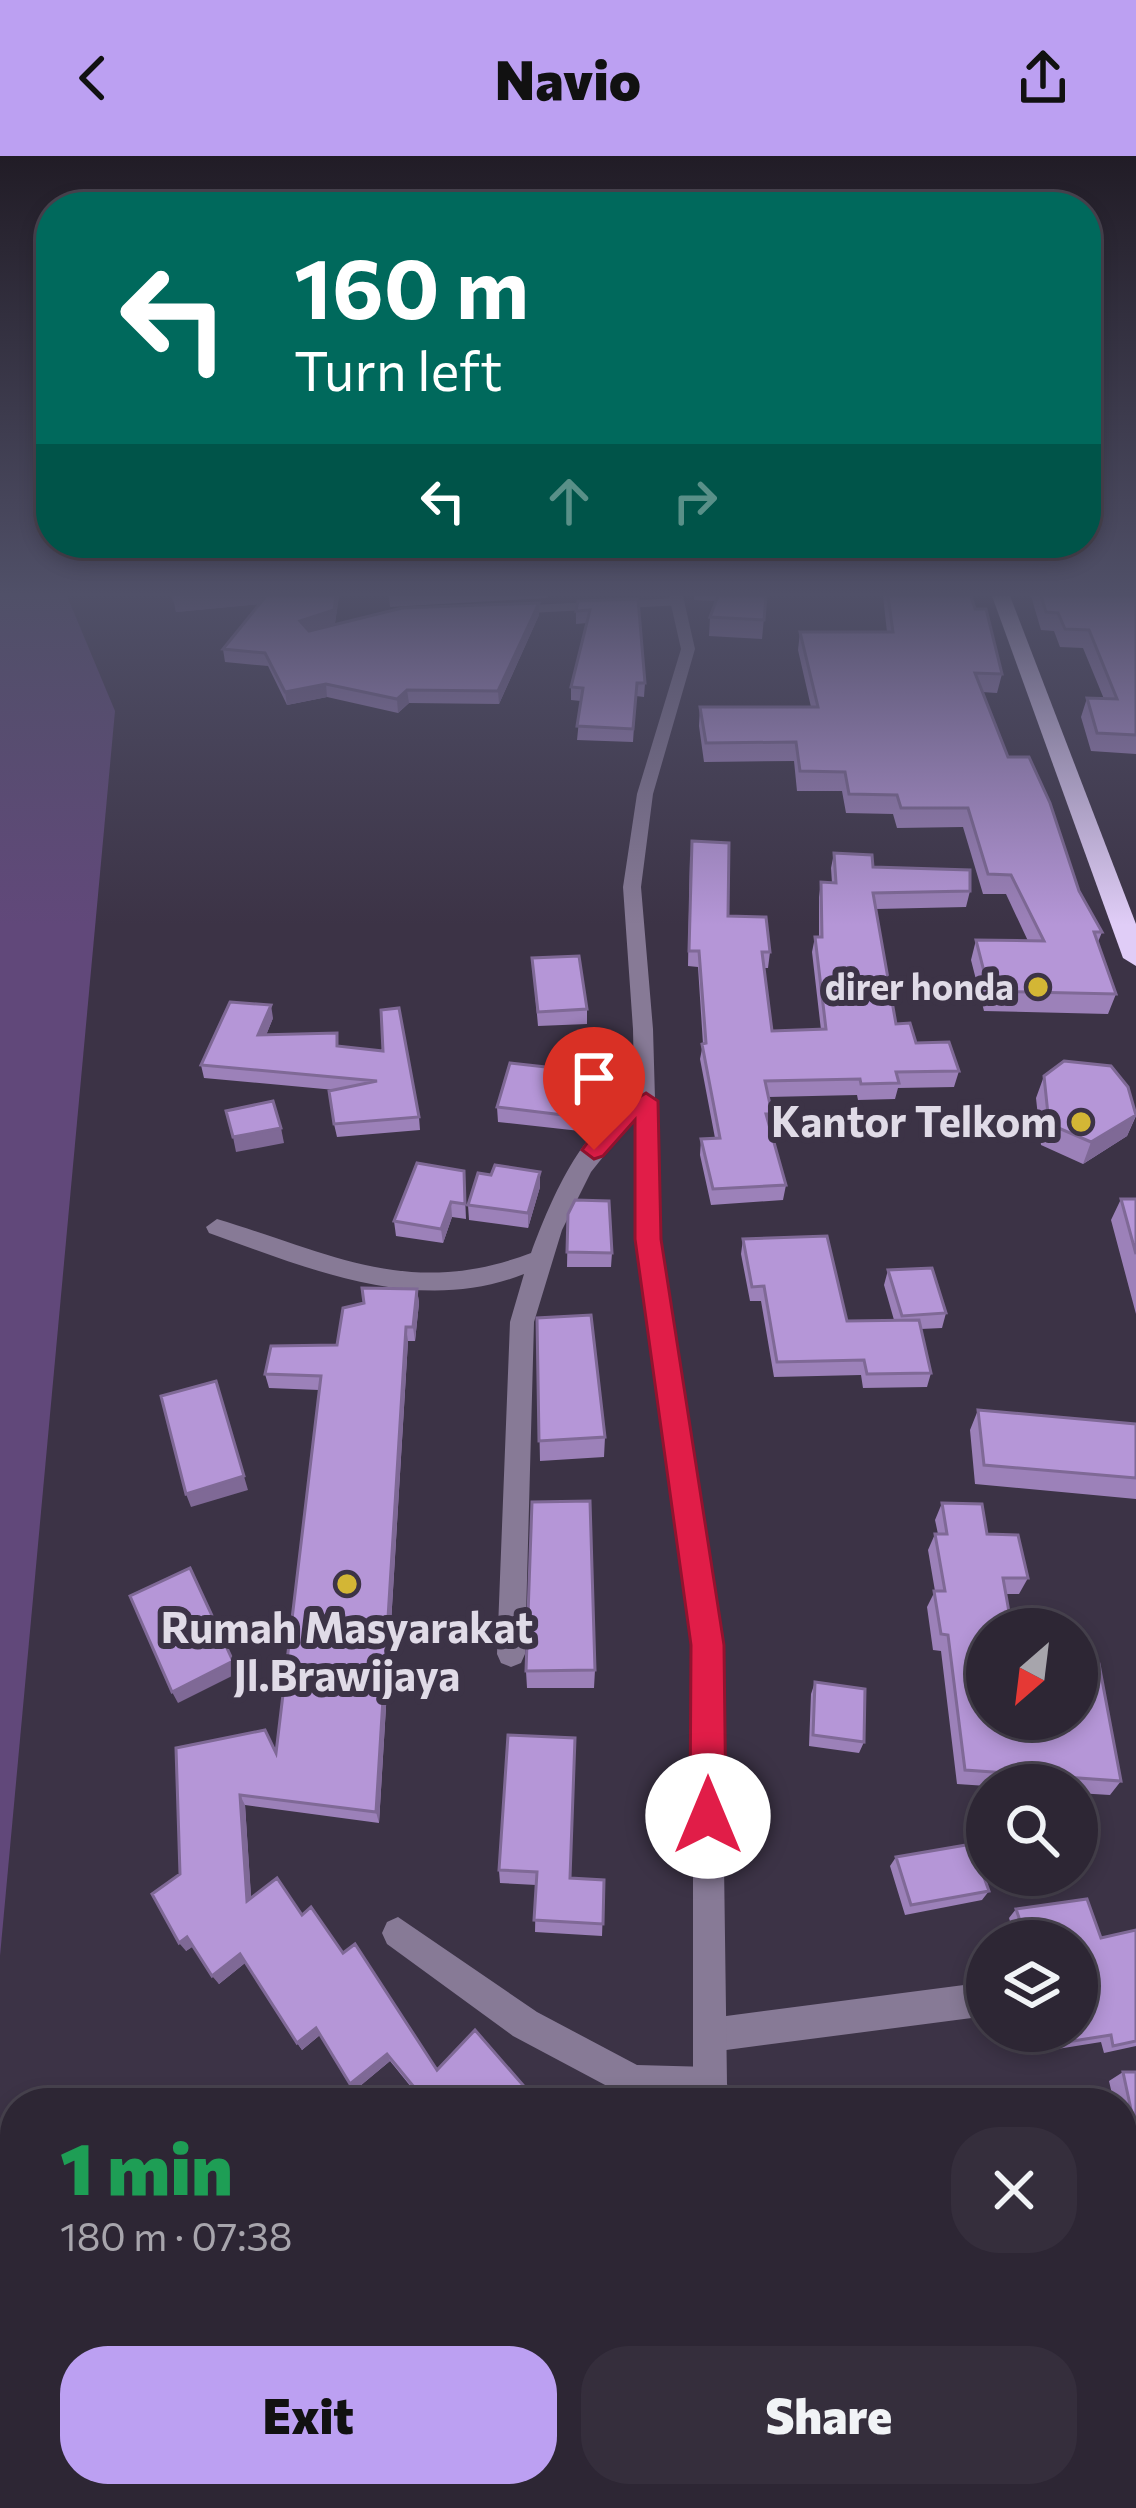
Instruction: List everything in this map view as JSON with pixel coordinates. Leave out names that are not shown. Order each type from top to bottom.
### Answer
[{"type":"highway","points":[[1042,706],[1136,958]]},
{"type":"street","points":[[673,706],[645,794],[632,886],[646,1101],[648,1239],[707,1645],[713,2088]]},
{"type":"street","points":[[511,1654],[522,1322],[542,1258],[594,1150],[614,1123],[646,1101]]},
{"type":"street","points":[[217,1227],[366,1276],[429,1284],[489,1277],[542,1258]]},
{"type":"street","points":[[398,1933],[525,2024],[634,2082],[674,2088]]},
{"type":"street","points":[[711,2035],[966,2003]]},
{"type":"shaded area","points":[[0,706],[113,706],[115,711],[0,1956]]},
{"type":"building","points":[[580,706],[635,706],[633,729],[577,726]]},
{"type":"building","points":[[988,706],[1008,757],[1029,757],[1050,803],[1079,891],[1102,932],[1094,932],[1116,994],[989,991],[976,940],[1044,941],[1011,875],[988,874],[968,808],[901,808],[897,795],[849,794],[845,772],[800,771],[796,742],[706,743],[700,707]]},
{"type":"building","points":[[1089,706],[1136,706],[1136,735],[1097,733]]},
{"type":"building","points":[[692,841],[729,843],[728,916],[766,917],[770,952],[762,952],[772,1031],[826,1029],[815,937],[822,937],[821,882],[836,883],[834,853],[872,855],[873,867],[970,870],[970,891],[873,893],[896,1024],[910,1023],[916,1043],[949,1042],[959,1071],[896,1072],[899,1083],[765,1081],[772,1114],[766,1114],[786,1185],[713,1189],[701,1139],[720,1138],[702,1044],[706,1043],[699,951],[689,951]]},
{"type":"building","points":[[579,956],[587,1009],[538,1012],[532,958]]},
{"type":"building","points":[[230,1002],[271,1005],[258,1035],[337,1033],[337,1046],[383,1051],[381,1010],[399,1008],[419,1117],[334,1124],[329,1091],[377,1081],[201,1065]]},
{"type":"building","points":[[1064,1061],[1111,1066],[1128,1087],[1136,1115],[1091,1142],[1049,1124],[1044,1076]]},
{"type":"building","points":[[510,1063],[591,1072],[580,1117],[497,1107]]},
{"type":"building","points":[[273,1101],[281,1128],[233,1137],[226,1111]]},
{"type":"building","points":[[417,1163],[464,1171],[465,1204],[451,1202],[441,1229],[394,1221]]},
{"type":"building","points":[[495,1165],[540,1172],[528,1213],[468,1205],[478,1173],[491,1175]]},
{"type":"building","points":[[1121,1199],[1136,1199],[1136,1254]]},
{"type":"building","points":[[575,1200],[609,1201],[612,1253],[567,1252],[568,1214]]},
{"type":"building","points":[[827,1236],[847,1321],[919,1320],[931,1373],[867,1374],[864,1360],[777,1362],[764,1286],[752,1287],[743,1239]]},
{"type":"building","points":[[932,1268],[946,1313],[902,1316],[888,1270]]},
{"type":"building","points":[[362,1288],[417,1289],[413,1327],[406,1327],[376,1812],[240,1795],[247,1901],[277,1878],[302,1915],[311,1907],[343,1953],[355,1944],[437,2070],[475,2030],[526,2088],[415,2088],[387,2054],[350,2084],[316,2028],[297,2043],[240,1954],[212,1976],[187,1937],[179,1943],[152,1894],[180,1874],[176,1748],[265,1730],[276,1753],[321,1376],[265,1374],[271,1346],[337,1345],[343,1308],[364,1303]]},
{"type":"building","points":[[591,1315],[605,1437],[539,1441],[537,1318]]},
{"type":"building","points":[[216,1381],[244,1476],[186,1494],[161,1396]]},
{"type":"building","points":[[978,1410],[1136,1424],[1136,1478],[984,1465]]},
{"type":"building","points":[[590,1501],[595,1670],[526,1671],[532,1502]]},
{"type":"building","points":[[942,1503],[982,1504],[987,1534],[1018,1535],[1028,1578],[1003,1578],[1008,1608],[966,1608],[966,1740],[1098,1740],[1099,1664],[1121,1781],[1098,1779],[1098,1764],[966,1764],[965,1770],[948,1635],[941,1634],[934,1591],[945,1591],[935,1534],[947,1534]]},
{"type":"building","points":[[190,1568],[233,1661],[172,1692],[130,1596]]},
{"type":"building","points":[[815,1682],[865,1689],[864,1742],[813,1735]]},
{"type":"building","points":[[508,1735],[575,1738],[570,1878],[604,1880],[603,1924],[534,1920],[537,1872],[499,1870]]},
{"type":"building","points":[[966,1845],[966,1895],[911,1905],[896,1857]]},
{"type":"building","points":[[1087,1899],[1095,1920],[1020,1920],[1016,1909]]},
{"type":"building","points":[[1098,1930],[1101,1938],[1136,1930],[1136,2041],[1113,2046],[1111,2035],[1098,2037]]},
{"type":"building","points":[[1123,2072],[1136,2072],[1136,2088],[1126,2088]]},
{"type":"place","name":"direr honda","points":[[1038,987]]},
{"type":"place","name":"Kantor Telkom","points":[[1081,1122]]},
{"type":"place","name":"Rumah Masyarakat Jl.Brawijaya","points":[[347,1584]]},
{"type":"route","points":[[594,1150],[614,1123],[646,1101],[648,1239],[707,1645],[708,1816]]}]
